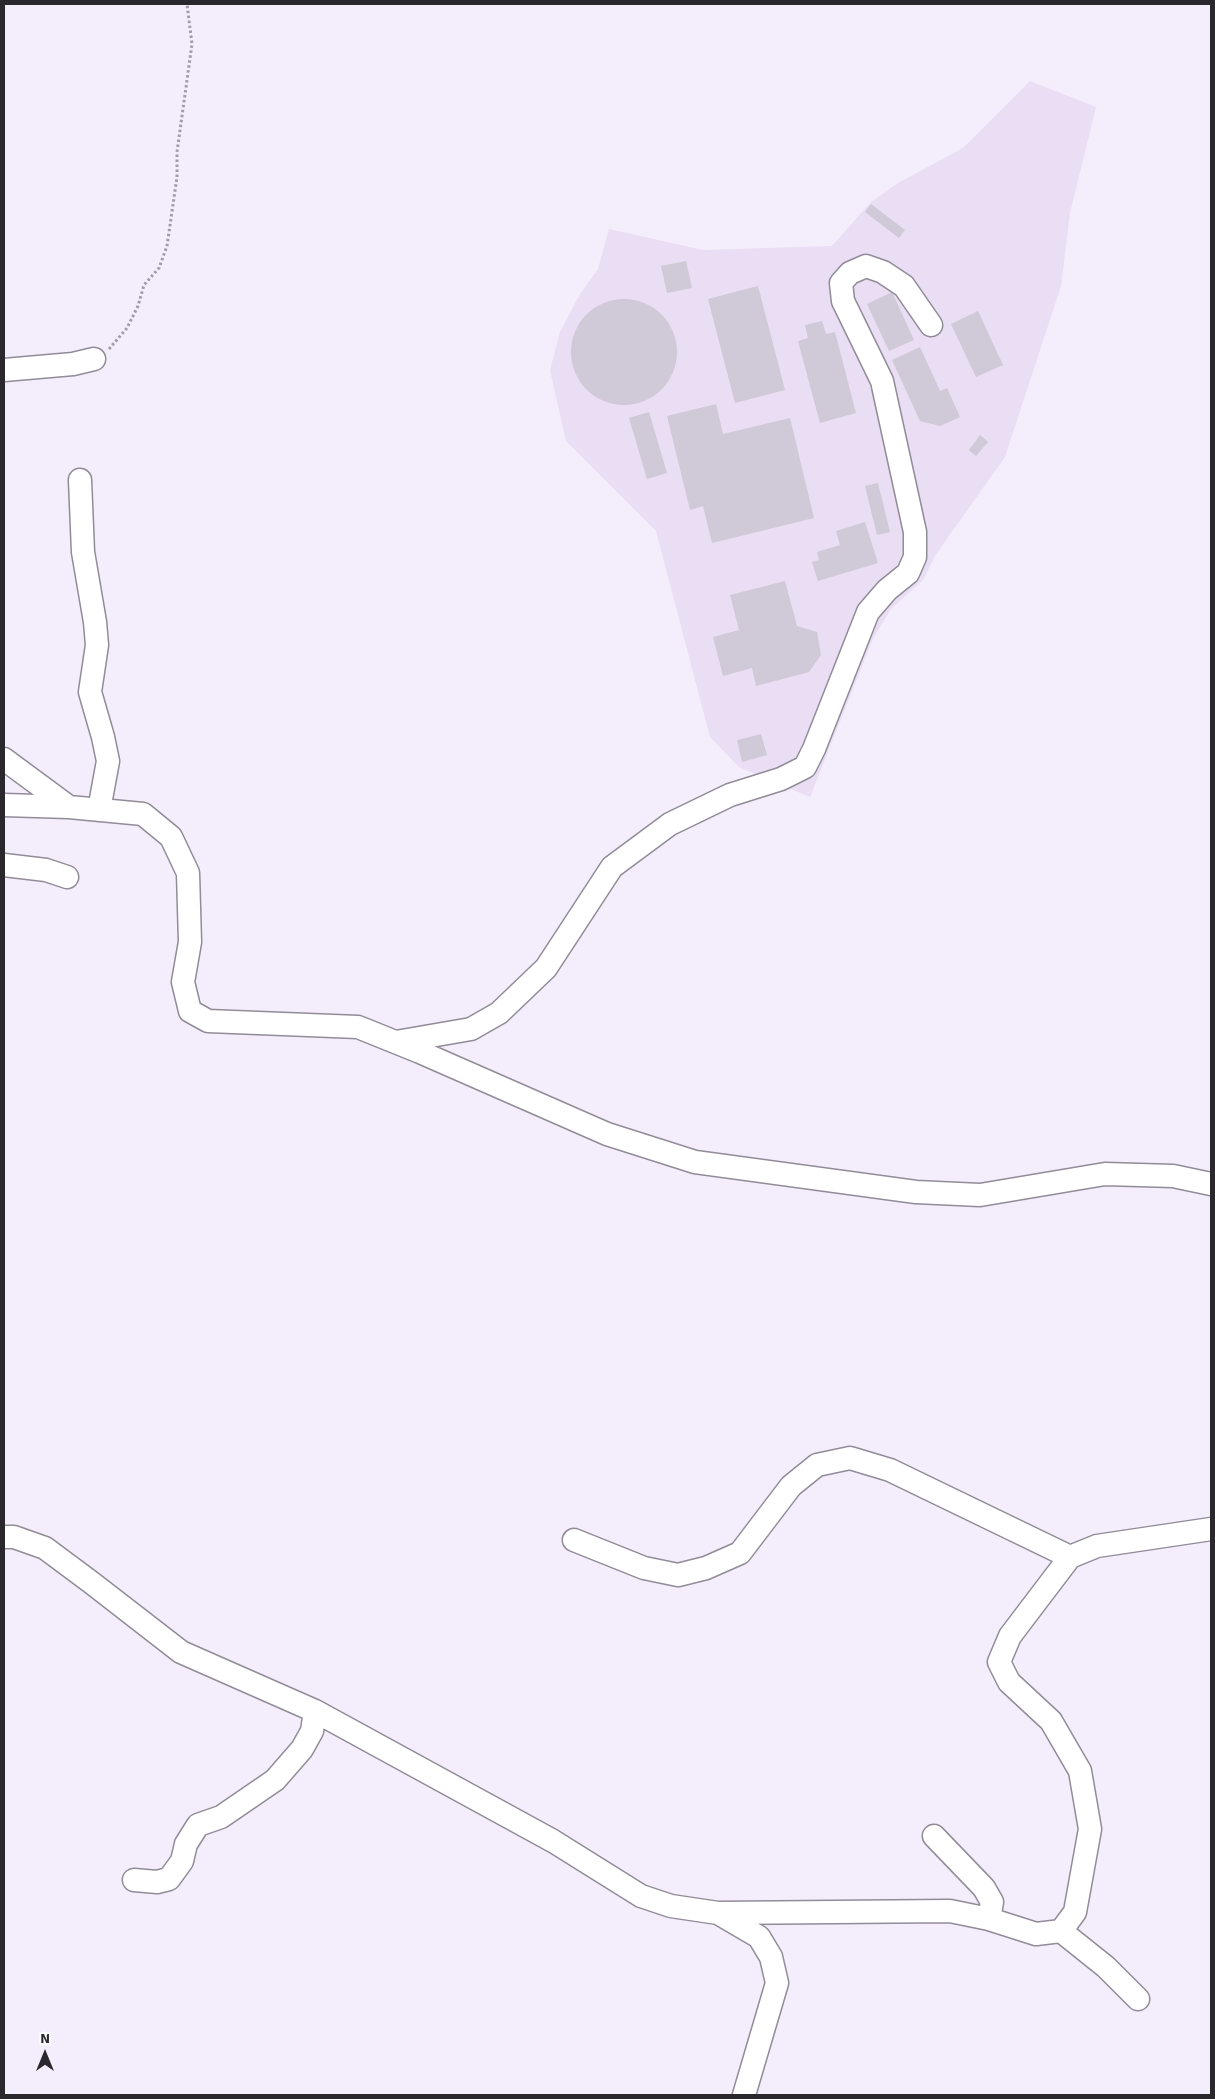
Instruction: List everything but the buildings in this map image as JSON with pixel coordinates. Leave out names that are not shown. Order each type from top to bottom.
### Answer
[{"type":"street","points":[[396,1042],[471,1029],[500,1013],[546,968],[612,867],[670,824],[730,795],[781,779],[805,767],[814,749],[868,612],[887,590],[908,573],[915,557],[915,532],[882,381],[843,301],[841,283],[850,273],[866,266],[884,272],[904,286],[931,326]]},
{"type":"street","points":[[4,370],[73,364],[94,359]]},
{"type":"street","points":[[80,480],[83,552],[95,622],[96,645],[90,692],[108,761],[99,810]]},
{"type":"street","points":[[4,759],[69,807]]},
{"type":"street","points":[[4,805],[69,807],[143,814],[171,837],[188,874],[190,942],[183,982],[190,1012],[208,1021],[358,1027],[608,1134],[695,1162],[916,1192],[980,1195],[1106,1174],[1173,1176],[1211,1184]]},
{"type":"street","points":[[4,865],[46,870],[67,877]]},
{"type":"street","points":[[574,1540],[644,1568],[678,1575],[706,1568],[740,1553],[791,1486],[817,1465],[850,1458],[890,1470],[1070,1557]]},
{"type":"street","points":[[1061,1931],[1075,1912],[1090,1829],[1080,1771],[1051,1721],[1009,1682],[999,1662],[1010,1636],[1070,1557],[1096,1546],[1211,1529]]},
{"type":"street","points":[[7,1533],[45,1548],[92,1582],[181,1652],[315,1711],[553,1841],[642,1896],[671,1906],[718,1913],[950,1911],[989,1919],[1036,1934],[1061,1931],[1106,1967],[1138,1999]]},
{"type":"street","points":[[134,1880],[157,1882],[170,1879],[182,1861],[186,1844],[198,1825],[221,1817],[274,1780],[302,1749],[312,1731],[315,1711]]},
{"type":"street","points":[[934,1836],[984,1888],[992,1902],[989,1919]]},
{"type":"street","points":[[718,1913],[759,1937],[771,1957],[777,1983],[744,2095]]},
{"type":"path","points":[[94,359],[113,347],[126,328],[138,306],[144,284],[159,268],[167,246],[177,176],[177,152],[192,44],[187,4]]},
{"type":"shaded area","points":[[1030,81],[1096,107],[1070,213],[1061,286],[1005,457],[936,554],[923,580],[891,609],[873,639],[810,797],[739,767],[710,737],[656,531],[566,441],[550,370],[560,332],[580,294],[598,269],[609,229],[703,250],[832,246],[871,202],[898,183],[963,148]]}]
